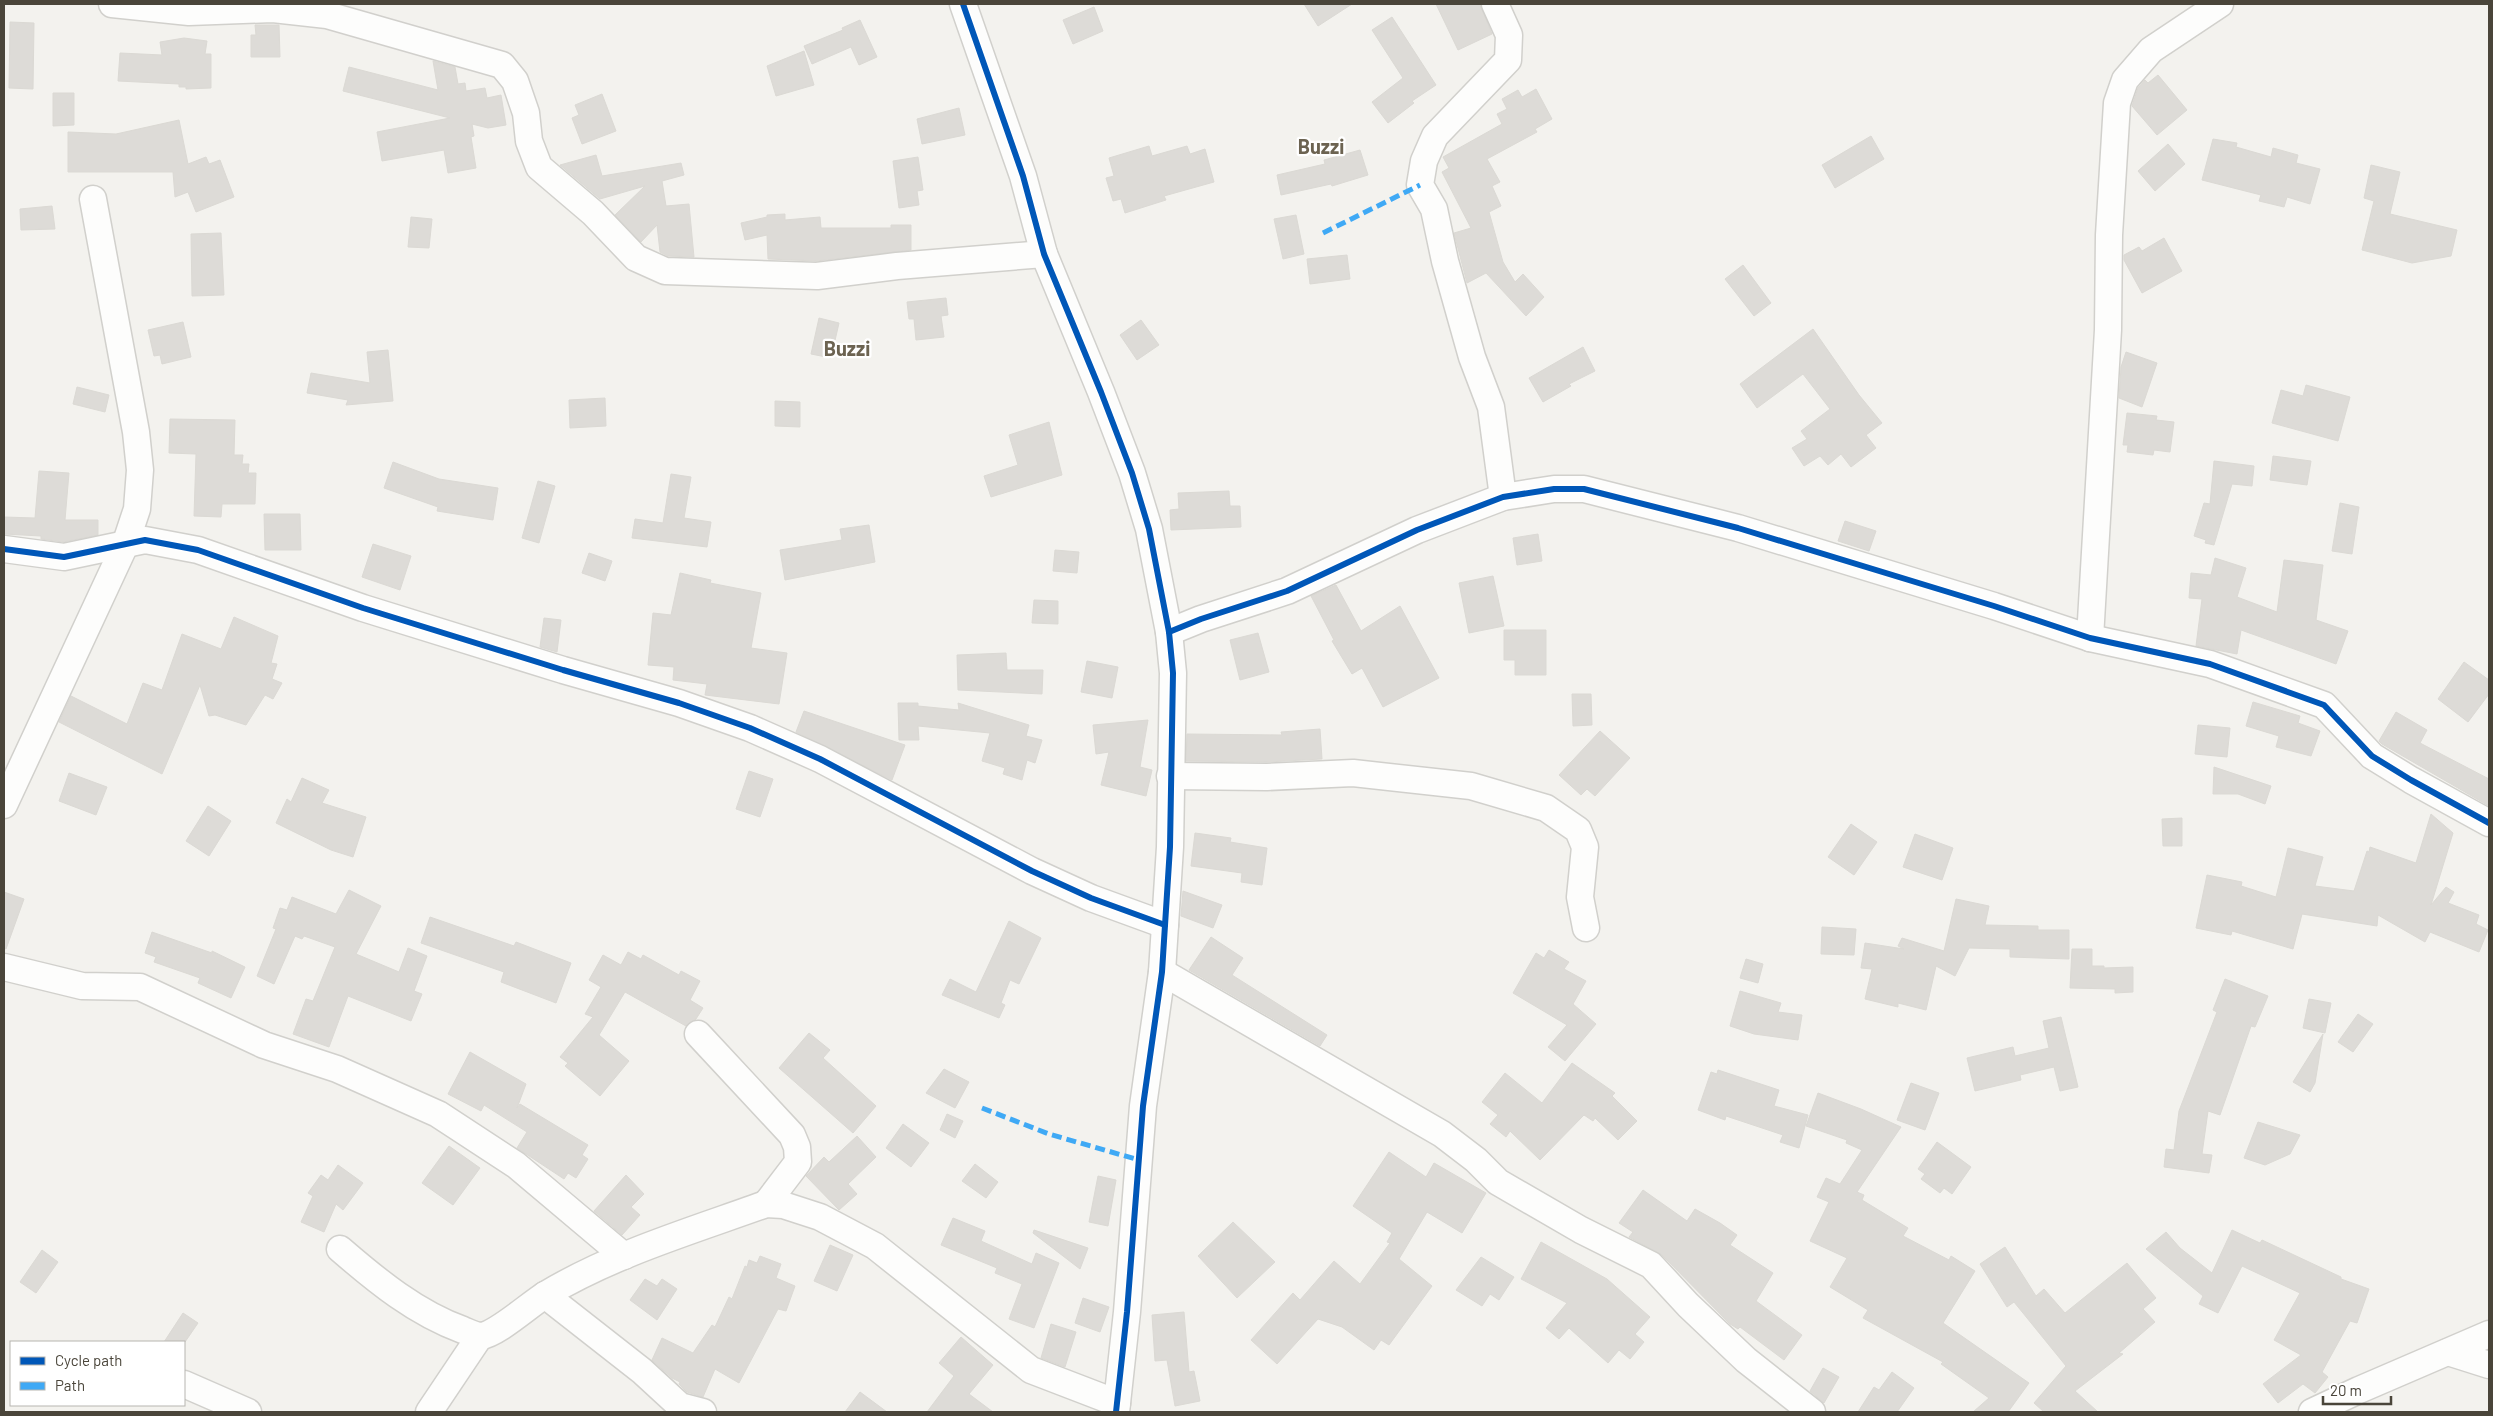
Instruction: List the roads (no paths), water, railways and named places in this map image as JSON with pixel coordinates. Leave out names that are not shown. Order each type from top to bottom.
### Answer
[{"type":"street","points":[[112,4],[189,12],[274,9],[327,15],[502,65],[515,81],[518,89],[526,113],[529,141],[539,167],[593,213],[636,258],[665,271],[817,276],[897,266],[1044,254]]},
{"type":"street","points":[[429,1412],[480,1336],[496,1330],[545,1295],[624,1256],[766,1204],[783,1205],[820,1217],[875,1246],[1031,1370],[1116,1408],[1127,1312],[1143,1106],[1162,972],[1170,847],[1172,673],[1169,632],[1149,529],[1132,473],[1102,392],[1044,254],[1023,176],[963,4]]},
{"type":"street","points":[[1495,4],[1509,35],[1508,60],[1435,136],[1424,162],[1420,185],[1434,209],[1445,261],[1472,356],[1491,407],[1504,497]]},
{"type":"street","points":[[2090,638],[2108,330],[2109,235],[2117,103],[2125,80],[2151,50],[2220,4]]},
{"type":"street","points":[[4,805],[125,545],[137,509],[140,470],[136,432],[92,199]]},
{"type":"street","points":[[1169,632],[1201,618],[1287,591],[1417,530],[1504,497],[1554,489],[1584,489],[1738,528],[1994,606],[2090,638],[2210,664],[2324,705],[2372,756],[2489,823]]},
{"type":"street","points":[[4,549],[64,557],[145,540],[198,550],[418,626],[679,703],[750,728],[828,763],[1032,871],[1091,898],[1165,925]]},
{"type":"street","points":[[1170,776],[1267,777],[1353,773],[1471,786],[1546,808],[1578,830],[1585,847],[1580,897],[1586,928]]},
{"type":"street","points":[[4,967],[82,986],[140,987],[264,1045],[337,1069],[438,1114],[516,1164],[624,1256]]},
{"type":"street","points":[[1162,972],[1442,1134],[1476,1160],[1498,1182],[1581,1230],[1651,1264],[1688,1305],[1746,1360],[1812,1412]]},
{"type":"street","points":[[698,1034],[792,1135],[797,1147],[798,1162],[766,1204]]},
{"type":"street","points":[[340,1249],[375,1280],[408,1303],[456,1328],[480,1336]]},
{"type":"street","points":[[545,1295],[642,1371],[680,1406],[704,1412]]},
{"type":"street","points":[[2312,1412],[2489,1334]]},
{"type":"street","points":[[2448,1352],[2489,1365]]},
{"type":"street","points":[[185,1384],[248,1412]]},
{"type":"district","name":"Buzzi","points":[[1321,146]]},
{"type":"district","name":"Buzzi","points":[[847,348]]}]
